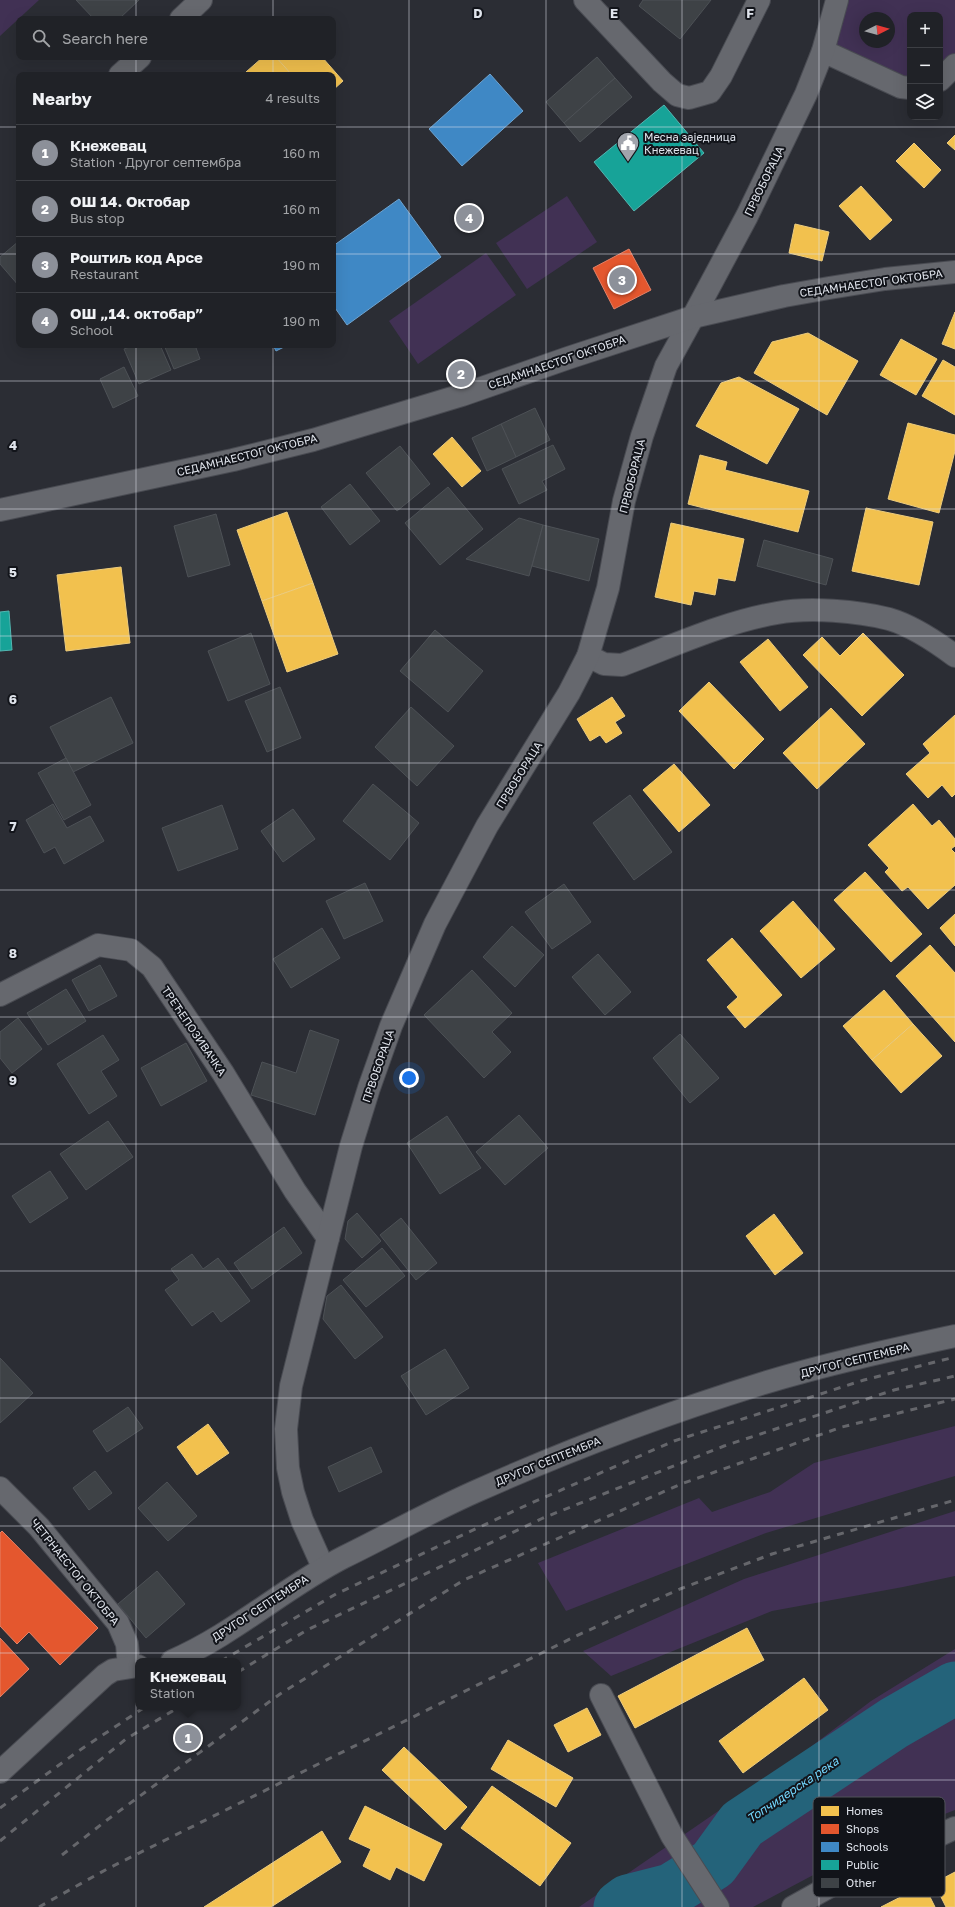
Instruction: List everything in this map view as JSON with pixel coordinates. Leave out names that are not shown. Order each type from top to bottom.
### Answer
[{"type":"street","points":[[184,16],[201,0]]},
{"type":"street","points":[[585,0],[662,82],[677,95],[689,98],[710,92],[721,76],[759,0]]},
{"type":"street","name":"ПРВОБОРАЦА","points":[[323,1567],[302,1520],[293,1492],[288,1468],[286,1429],[291,1386],[351,1146],[369,1088],[394,1019],[434,924],[487,826],[569,693],[588,656],[608,588],[624,500],[642,436],[666,366],[758,194],[806,94],[824,51],[837,0]]},
{"type":"street","points":[[824,51],[902,87],[907,88]]},
{"type":"street","points":[[123,72],[137,60]]},
{"type":"street","points":[[943,77],[955,65]]},
{"type":"street","name":"СЕДАМНАЕСТОГ ОКТОБРА","points":[[0,510],[225,462],[313,440],[462,395],[693,317],[814,290],[885,279],[955,272]]},
{"type":"street","points":[[588,656],[604,664],[622,665],[730,625],[778,612],[829,610],[889,619],[916,631],[955,656]]},
{"type":"street","name":"ТРЕЋЕПОЗИВАЧКА","points":[[0,996],[98,945],[131,950],[152,967],[223,1073],[295,1191],[328,1238]]},
{"type":"street","name":"ДРУГОГ СЕПТЕМБРА","points":[[177,1658],[214,1638],[323,1567],[476,1491],[616,1434],[764,1383],[877,1353],[955,1336]]},
{"type":"street","name":"ЧЕТРНАЕСТОГ ОКТОБРА","points":[[0,1488],[39,1527],[118,1623],[127,1644],[134,1667]]},
{"type":"street","points":[[0,1772],[105,1675],[113,1670],[134,1667]]},
{"type":"street","points":[[601,1695],[672,1836],[717,1906]]},
{"type":"street","points":[[945,1833],[955,1828]]},
{"type":"street","points":[[793,1907],[813,1896]]},
{"type":"shaded area","points":[[0,0],[39,0],[22,16],[16,16],[16,21],[0,36]]},
{"type":"shaded area","points":[[837,0],[955,0],[955,64],[943,74],[943,12],[907,12],[907,81],[823,51]]},
{"type":"shaded area","points":[[567,196],[597,242],[527,289],[496,243]]},
{"type":"shaded area","points":[[486,253],[516,295],[418,364],[389,321]]},
{"type":"shaded area","points":[[955,1426],[955,1476],[766,1533],[566,1611],[538,1563],[699,1498],[712,1512],[770,1492],[814,1463]]},
{"type":"shaded area","points":[[955,1511],[955,1576],[772,1611],[611,1676],[583,1651],[744,1579]]},
{"type":"shaded area","points":[[955,1649],[955,1672],[818,1758],[839,1767],[955,1694],[955,1810],[945,1814],[945,1797],[813,1797],[813,1875],[753,1907],[579,1907],[804,1752],[871,1701]]},
{"type":"building: Homes","points":[[260,60],[279,60],[289,72],[246,72]]},
{"type":"building: Homes","points":[[279,60],[325,60],[335,72],[289,72]]},
{"type":"building: Homes","points":[[336,73],[343,81],[336,87]]},
{"type":"building: Homes","points":[[955,135],[955,150],[947,143]]},
{"type":"building: Homes","points":[[914,143],[941,170],[924,188],[896,161]]},
{"type":"building: Homes","points":[[861,186],[892,220],[870,240],[839,206]]},
{"type":"building: Homes","points":[[795,224],[829,232],[822,261],[789,253]]},
{"type":"building: Homes","points":[[955,312],[955,349],[942,344]]},
{"type":"building: Homes","points":[[808,333],[858,361],[827,415],[754,373],[772,342]]},
{"type":"building: Homes","points":[[901,339],[937,359],[916,395],[880,375]]},
{"type":"building: Homes","points":[[943,360],[955,367],[955,415],[922,396]]},
{"type":"building: Homes","points":[[739,377],[799,409],[767,464],[696,426],[721,383]]},
{"type":"building: Homes","points":[[908,423],[955,435],[955,451],[939,513],[888,499]]},
{"type":"building: Homes","points":[[452,437],[481,471],[462,487],[433,454]]},
{"type":"building: Homes","points":[[700,455],[727,462],[725,470],[809,491],[798,532],[688,504]]},
{"type":"building: Homes","points":[[866,508],[933,522],[919,585],[852,571]]},
{"type":"building: Homes","points":[[287,512],[313,583],[262,601],[237,530]]},
{"type":"building: Homes","points":[[671,523],[744,539],[735,581],[718,578],[715,595],[694,591],[691,605],[655,597]]},
{"type":"building: Homes","points":[[121,567],[130,643],[66,651],[57,575]]},
{"type":"building: Homes","points":[[313,583],[338,654],[287,672],[262,601]]},
{"type":"building: Homes","points":[[863,633],[904,675],[862,716],[803,655],[822,637],[840,656]]},
{"type":"building: Homes","points":[[768,639],[808,687],[780,711],[740,662]]},
{"type":"building: Homes","points":[[709,682],[764,739],[734,769],[679,711]]},
{"type":"building: Homes","points":[[612,697],[625,716],[615,722],[622,733],[606,743],[600,735],[590,741],[577,719]]},
{"type":"building: Homes","points":[[831,708],[865,744],[817,789],[783,753]]},
{"type":"building: Homes","points":[[955,715],[955,794],[952,797],[942,785],[928,798],[906,774],[930,753],[923,744]]},
{"type":"building: Homes","points":[[674,764],[710,805],[679,832],[643,790]]},
{"type":"building: Homes","points":[[913,804],[932,826],[939,820],[955,839],[955,846],[951,849],[955,853],[955,885],[928,909],[908,887],[902,891],[885,872],[889,868],[868,845]]},
{"type":"building: Homes","points":[[865,872],[922,934],[891,962],[834,900]]},
{"type":"building: Homes","points":[[793,901],[835,949],[801,978],[760,931]]},
{"type":"building: Homes","points":[[955,914],[955,946],[940,928]]},
{"type":"building: Homes","points":[[732,938],[782,995],[745,1028],[727,1007],[738,997],[707,960]]},
{"type":"building: Homes","points":[[930,945],[955,973],[955,1042],[896,976]]},
{"type":"building: Homes","points":[[884,990],[913,1024],[872,1060],[843,1026]]},
{"type":"building: Homes","points":[[913,1024],[942,1056],[901,1093],[872,1060]]},
{"type":"building: Homes","points":[[774,1214],[803,1253],[775,1275],[746,1236]]},
{"type":"building: Homes","points":[[208,1424],[229,1453],[197,1475],[177,1447]]},
{"type":"building: Homes","points":[[747,1628],[764,1660],[635,1728],[618,1696]]},
{"type":"building: Homes","points":[[804,1678],[828,1710],[743,1773],[719,1741]]},
{"type":"building: Homes","points":[[587,1708],[601,1735],[568,1752],[554,1725]]},
{"type":"building: Homes","points":[[508,1740],[573,1778],[556,1807],[491,1769]]},
{"type":"building: Homes","points":[[404,1747],[467,1807],[445,1830],[382,1770]]},
{"type":"building: Homes","points":[[492,1786],[571,1843],[540,1886],[461,1828]]},
{"type":"building: Homes","points":[[365,1806],[442,1844],[424,1881],[396,1867],[390,1880],[363,1866],[371,1849],[349,1839]]},
{"type":"building: Homes","points":[[322,1831],[341,1862],[271,1907],[204,1907]]},
{"type":"building: Homes","points":[[955,1872],[955,1907],[946,1907],[941,1897],[945,1897],[945,1877]]},
{"type":"building: Homes","points":[[901,1897],[930,1897],[935,1907],[881,1907]]},
{"type":"building: Shops","points":[[629,249],[651,290],[614,309],[593,268]]},
{"type":"building: Shops","points":[[2,1531],[98,1628],[60,1665],[29,1632],[17,1644],[0,1626],[0,1533]]},
{"type":"building: Shops","points":[[0,1638],[29,1669],[0,1697]]},
{"type":"building: Schools","points":[[490,74],[523,111],[462,166],[429,129]]},
{"type":"building: Schools","points":[[399,199],[441,257],[347,325],[336,309],[336,244]]},
{"type":"building: Schools","points":[[274,348],[282,348],[276,351]]},
{"type":"building: Public","points":[[664,105],[704,153],[634,211],[594,162]]},
{"type":"building: Public","points":[[9,611],[12,650],[0,651],[0,612]]},
{"type":"building: Other","points":[[76,0],[139,0],[122,16],[91,16]]},
{"type":"building: Other","points":[[643,0],[711,0],[680,39],[639,6]]},
{"type":"building: Other","points":[[597,57],[615,78],[564,123],[546,102]]},
{"type":"building: Other","points":[[615,78],[632,97],[580,142],[564,123]]},
{"type":"building: Other","points":[[16,244],[16,283],[0,264],[0,257]]},
{"type":"building: Other","points":[[161,348],[171,370],[139,384],[124,349]]},
{"type":"building: Other","points":[[165,348],[196,348],[200,359],[174,369]]},
{"type":"building: Other","points":[[124,367],[138,396],[113,408],[100,379]]},
{"type":"building: Other","points":[[535,408],[550,440],[516,457],[501,424]]},
{"type":"building: Other","points":[[501,424],[516,457],[487,471],[472,438]]},
{"type":"building: Other","points":[[553,445],[565,469],[542,481],[547,490],[519,504],[502,469]]},
{"type":"building: Other","points":[[400,446],[430,484],[397,511],[366,473]]},
{"type":"building: Other","points":[[350,484],[380,521],[350,545],[321,507]]},
{"type":"building: Other","points":[[448,487],[483,529],[440,565],[405,523]]},
{"type":"building: Other","points":[[216,514],[230,565],[188,577],[174,526]]},
{"type":"building: Other","points":[[519,518],[543,525],[529,576],[466,559]]},
{"type":"building: Other","points":[[543,525],[599,539],[589,581],[532,566]]},
{"type":"building: Other","points":[[764,540],[833,559],[826,585],[757,566]]},
{"type":"building: Other","points":[[435,630],[483,671],[448,712],[400,671]]},
{"type":"building: Other","points":[[251,633],[270,684],[228,701],[208,651]]},
{"type":"building: Other","points":[[280,687],[301,738],[267,752],[245,701]]},
{"type":"building: Other","points":[[111,697],[133,743],[73,772],[50,727]]},
{"type":"building: Other","points":[[411,707],[454,746],[417,786],[375,747]]},
{"type":"building: Other","points":[[66,758],[91,805],[64,820],[38,773]]},
{"type":"building: Other","points":[[373,784],[419,823],[390,860],[343,821]]},
{"type":"building: Other","points":[[630,795],[672,852],[634,880],[593,823]]},
{"type":"building: Other","points":[[53,804],[67,828],[90,816],[104,841],[64,864],[55,847],[44,853],[26,820]]},
{"type":"building: Other","points":[[222,805],[238,849],[178,871],[162,828]]},
{"type":"building: Other","points":[[293,809],[315,839],[283,862],[261,831]]},
{"type":"building: Other","points":[[365,883],[383,921],[344,939],[326,901]]},
{"type":"building: Other","points":[[564,884],[591,922],[552,949],[525,912]]},
{"type":"building: Other","points":[[512,926],[544,955],[515,987],[483,957]]},
{"type":"building: Other","points":[[322,928],[340,958],[291,988],[273,959]]},
{"type":"building: Other","points":[[598,954],[631,992],[605,1015],[572,977]]},
{"type":"building: Other","points":[[100,965],[117,996],[89,1011],[72,980]]},
{"type":"building: Other","points":[[472,970],[512,1013],[492,1032],[511,1052],[484,1078],[424,1015]]},
{"type":"building: Other","points":[[66,989],[86,1021],[48,1045],[27,1013]]},
{"type":"building: Other","points":[[18,1018],[42,1049],[12,1073],[0,1058],[0,1032]]},
{"type":"building: Other","points":[[310,1030],[339,1040],[315,1115],[251,1095],[262,1062],[296,1073]]},
{"type":"building: Other","points":[[680,1034],[719,1078],[690,1103],[653,1058]]},
{"type":"building: Other","points":[[103,1035],[119,1060],[101,1071],[117,1096],[89,1114],[57,1064]]},
{"type":"building: Other","points":[[186,1043],[207,1081],[161,1106],[141,1068]]},
{"type":"building: Other","points":[[519,1115],[548,1148],[505,1185],[476,1152]]},
{"type":"building: Other","points":[[447,1116],[481,1168],[440,1194],[407,1143]]},
{"type":"building: Other","points":[[108,1121],[133,1157],[86,1190],[60,1154]]},
{"type":"building: Other","points":[[50,1171],[68,1198],[30,1223],[12,1196]]},
{"type":"building: Other","points":[[357,1213],[381,1241],[362,1258],[345,1239],[348,1221]]},
{"type":"building: Other","points":[[401,1218],[437,1263],[416,1280],[380,1235]]},
{"type":"building: Other","points":[[284,1227],[302,1253],[252,1289],[234,1263]]},
{"type":"building: Other","points":[[382,1248],[405,1276],[366,1307],[343,1280]]},
{"type":"building: Other","points":[[192,1254],[203,1269],[218,1258],[250,1301],[221,1322],[213,1311],[192,1326],[165,1290],[179,1280],[171,1269]]},
{"type":"building: Other","points":[[341,1285],[383,1337],[355,1359],[323,1319],[327,1296]]},
{"type":"building: Other","points":[[445,1349],[469,1388],[426,1415],[401,1376]]},
{"type":"building: Other","points":[[0,1358],[33,1393],[0,1423]]},
{"type":"building: Other","points":[[128,1407],[143,1428],[107,1452],[93,1431]]},
{"type":"building: Other","points":[[371,1447],[382,1472],[339,1492],[328,1467]]},
{"type":"building: Other","points":[[95,1471],[112,1493],[89,1510],[73,1488]]},
{"type":"building: Other","points":[[167,1482],[197,1516],[168,1541],[138,1508]]},
{"type":"building: Other","points":[[157,1571],[185,1604],[146,1638],[118,1604]]},
{"type":"waterway","name":"Топчидерска река","points":[[620,1907],[628,1901],[671,1890],[713,1864],[742,1824],[894,1723],[955,1688]]},
{"type":"railway","points":[[226,1658],[336,1594],[529,1504],[674,1441],[864,1380],[955,1357]]},
{"type":"railway","points":[[241,1670],[307,1630],[543,1518],[724,1446],[894,1390],[955,1376]]},
{"type":"railway","points":[[62,1855],[107,1820],[280,1694],[464,1580],[681,1484],[842,1427],[955,1399]]},
{"type":"railway","points":[[39,1907],[107,1869],[576,1636],[680,1589],[772,1554],[955,1500]]},
{"type":"railway","points":[[0,1808],[77,1752],[140,1710]]},
{"type":"railway","points":[[0,1841],[126,1739],[174,1710]]},
{"type":"place","name":"Месна заједница Кнежевац","points":[[628,162]]},
{"type":"place","name":"ОШ „14. октобар”","points":[[469,218]]},
{"type":"place","name":"Роштиљ код Арсе","points":[[622,280]]},
{"type":"place","name":"ОШ 14. Октобар","points":[[461,374]]},
{"type":"place","name":"Кнежевац","points":[[188,1738]]}]
